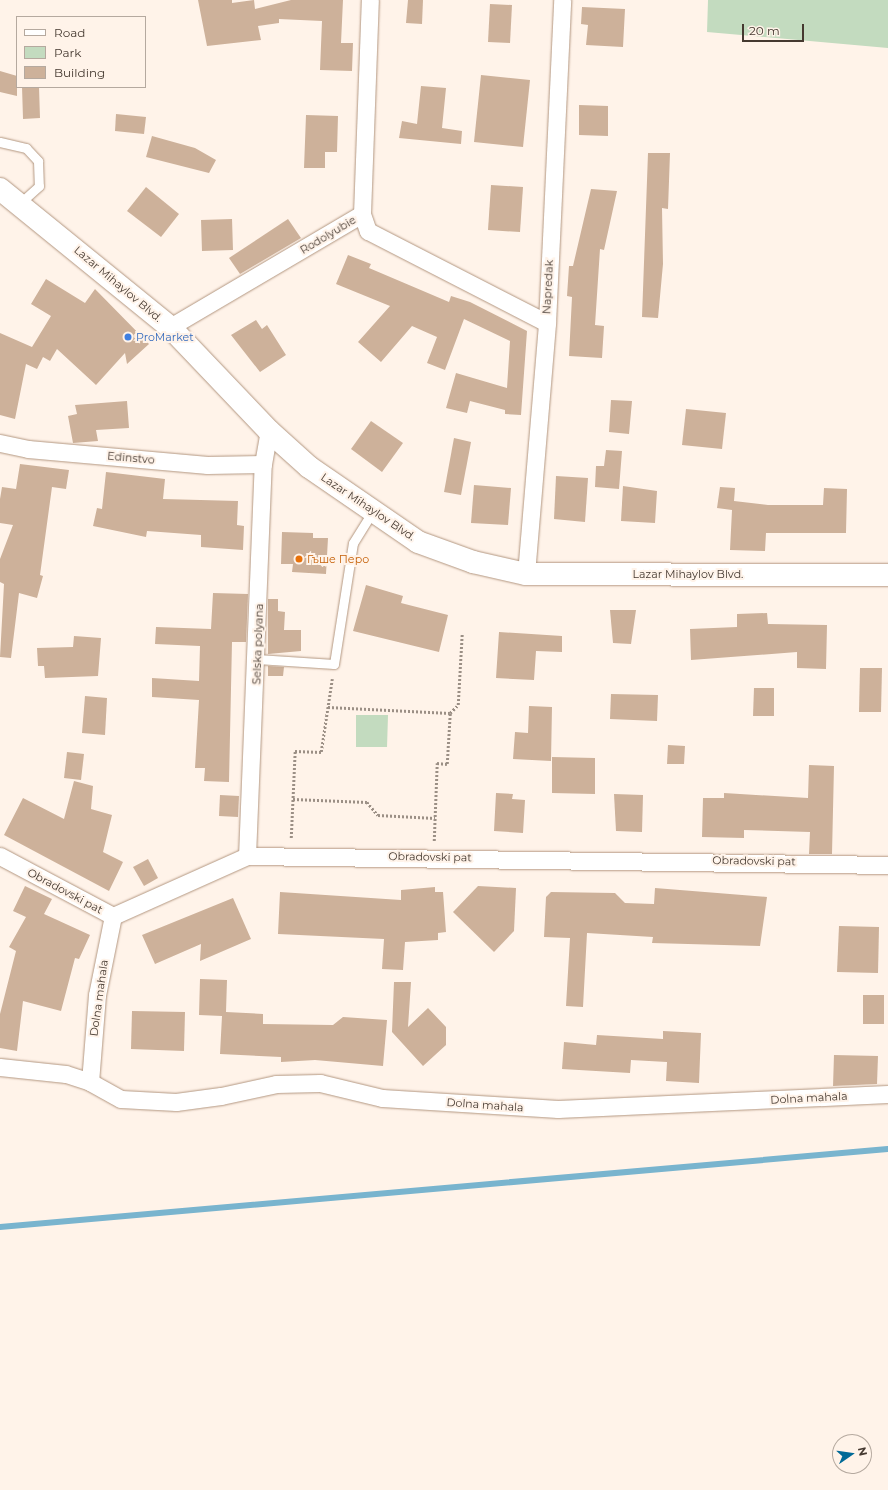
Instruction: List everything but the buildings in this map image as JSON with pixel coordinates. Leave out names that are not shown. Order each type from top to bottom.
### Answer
[{"type":"street","name":"Rodolyubie","points":[[170,327],[362,214],[370,0]]},
{"type":"street","name":"Napredak","points":[[526,574],[547,323],[562,0]]},
{"type":"street","name":"Lazar Mihaylov Blvd.","points":[[0,189],[20,203],[170,327],[269,431],[309,467],[372,512],[418,542],[473,562],[526,574],[888,575]]},
{"type":"street","points":[[362,214],[368,231],[547,323]]},
{"type":"street","name":"Selska polyana","points":[[247,856],[257,659],[263,464],[269,431]]},
{"type":"street","name":"Edinstvo","points":[[0,443],[28,449],[207,465],[263,464]]},
{"type":"street","name":"Obradovski pat","points":[[0,856],[113,916],[247,856],[434,857],[888,865]]},
{"type":"street","name":"Dolna mahala","points":[[90,1082],[98,995],[113,916]]},
{"type":"street","name":"Dolna mahala","points":[[0,1067],[66,1074],[90,1082],[121,1099],[176,1102],[221,1096],[276,1084],[320,1083],[382,1098],[558,1109],[888,1094]]},
{"type":"lane","points":[[0,142],[26,148],[38,161],[39,186],[20,203]]},
{"type":"lane","points":[[257,659],[334,664],[353,543],[372,512]]},
{"type":"path","points":[[434,857],[434,818],[437,763],[447,764],[450,713],[458,705],[462,633]]},
{"type":"path","points":[[290,856],[295,751],[321,752],[334,664]]},
{"type":"path","points":[[328,707],[450,713]]},
{"type":"path","points":[[293,799],[367,802],[378,815],[434,818]]},
{"type":"green space","points":[[708,0],[888,0],[888,48],[707,32]]},
{"type":"green space","points":[[356,715],[388,715],[387,747],[356,747]]},
{"type":"waterway","points":[[0,1227],[888,1149]]},
{"type":"place","name":"ProMarket","points":[[128,337]]},
{"type":"place","name":"Гъше Перо","points":[[299,559]]}]
